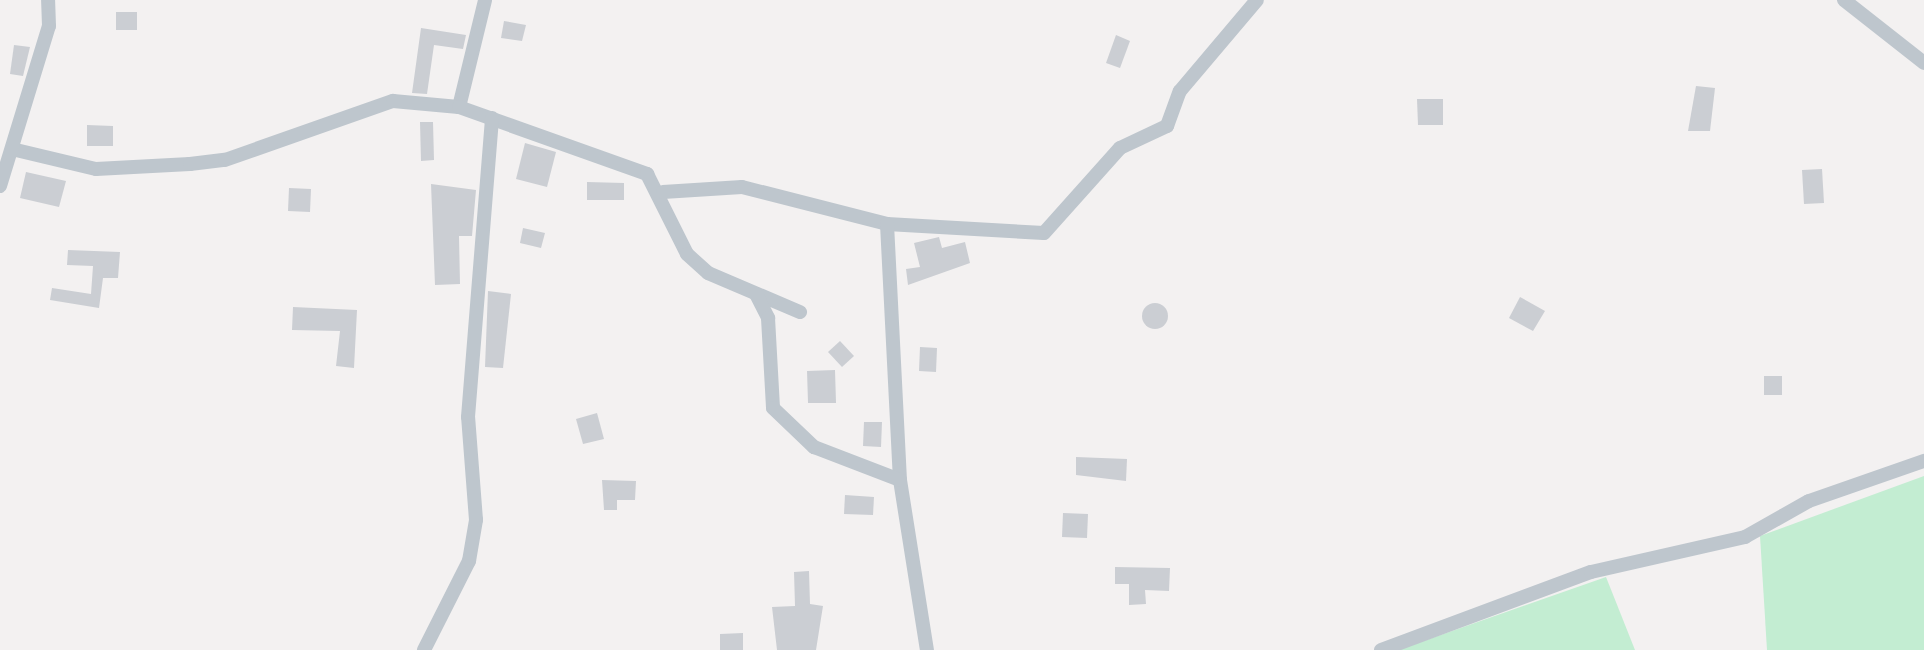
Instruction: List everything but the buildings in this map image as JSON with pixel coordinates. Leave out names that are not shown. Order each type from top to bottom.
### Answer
[{"type":"street","points":[[0,186],[16,150],[49,26],[48,0]]},
{"type":"street","points":[[459,107],[485,0]]},
{"type":"street","points":[[663,192],[742,187],[887,224],[1056,228],[1120,148],[1167,126],[1180,91],[1257,0]]},
{"type":"street","points":[[1844,0],[1924,63]]},
{"type":"street","points":[[16,150],[96,169],[190,164],[225,160],[393,101],[459,107],[647,174],[663,192],[687,254],[708,273],[800,312]]},
{"type":"street","points":[[424,650],[469,561],[476,520],[468,417],[492,118]]},
{"type":"street","points":[[887,224],[900,480],[927,650]]},
{"type":"street","points":[[753,291],[768,318],[773,408],[814,447],[900,480]]},
{"type":"street","points":[[1381,650],[1591,572],[1745,537],[1809,501],[1924,461]]},
{"type":"green space","points":[[1924,476],[1924,650],[1767,650],[1760,536]]},
{"type":"green space","points":[[1606,577],[1635,650],[1398,650]]}]
